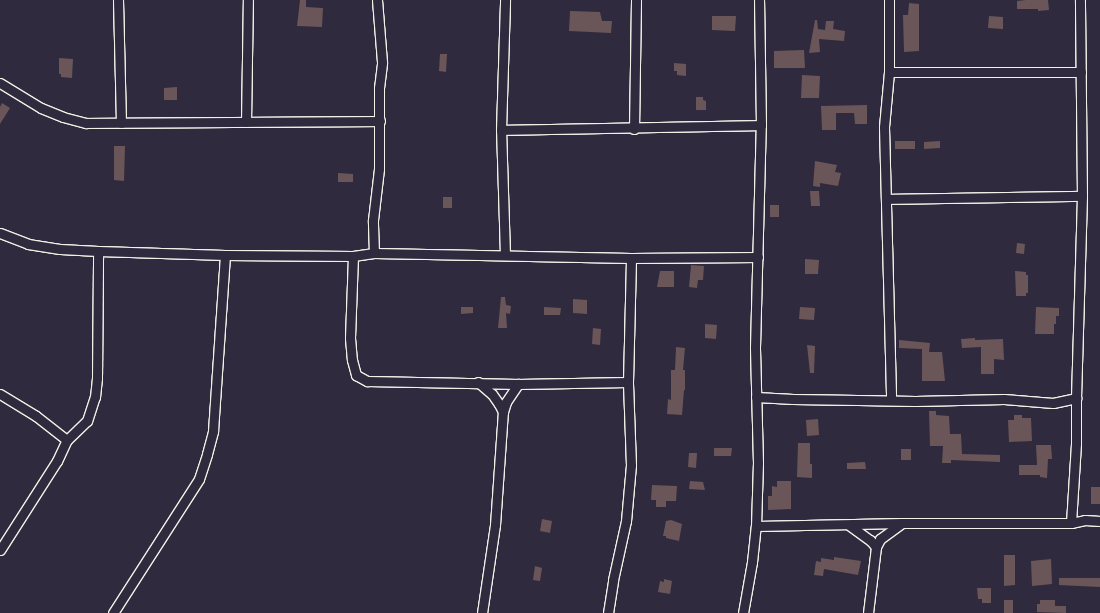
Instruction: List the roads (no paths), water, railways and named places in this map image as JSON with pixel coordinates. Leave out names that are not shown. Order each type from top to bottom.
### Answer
[{"type":"street","points":[[118,0],[121,123]]},
{"type":"street","points":[[246,122],[248,0]]},
{"type":"street","points":[[374,252],[373,220],[379,169],[379,88],[382,62],[377,0]]},
{"type":"street","points":[[505,0],[501,130],[505,255]]},
{"type":"street","points":[[634,129],[636,0]]},
{"type":"street","points":[[743,613],[756,526],[758,463],[755,347],[761,125],[759,0]]},
{"type":"street","points":[[889,0],[888,72],[884,127],[891,400]]},
{"type":"street","points":[[1072,523],[1076,443],[1082,196],[1080,0]]},
{"type":"street","points":[[888,72],[1081,72]]},
{"type":"street","points":[[0,83],[41,108],[63,117],[86,123],[380,121]]},
{"type":"street","points":[[501,130],[634,129],[761,125]]},
{"type":"street","points":[[886,199],[1082,196]]},
{"type":"street","points":[[0,233],[28,244],[60,249],[98,251],[226,255],[354,256],[374,252],[631,258],[758,257]]},
{"type":"street","points":[[0,550],[57,461],[68,440],[87,421],[95,397],[97,378],[98,251]]},
{"type":"street","points":[[113,613],[199,479],[213,431],[226,255]]},
{"type":"street","points":[[354,256],[350,338],[352,360],[356,375],[367,382],[478,382],[518,384],[628,382]]},
{"type":"street","points":[[608,613],[613,580],[626,521],[631,465],[628,382],[631,258]]},
{"type":"street","points":[[478,382],[492,394],[503,412]]},
{"type":"street","points":[[482,613],[495,525],[503,412],[511,393],[518,384]]},
{"type":"street","points":[[0,394],[36,416],[68,440]]},
{"type":"street","points":[[756,397],[792,399],[944,401],[1004,399],[1052,403],[1076,398]]},
{"type":"street","points":[[756,526],[902,523],[1072,523],[1085,520],[1100,521]]},
{"type":"street","points":[[868,613],[876,547],[880,539],[902,523]]},
{"type":"street","points":[[849,525],[870,540],[876,547]]}]
